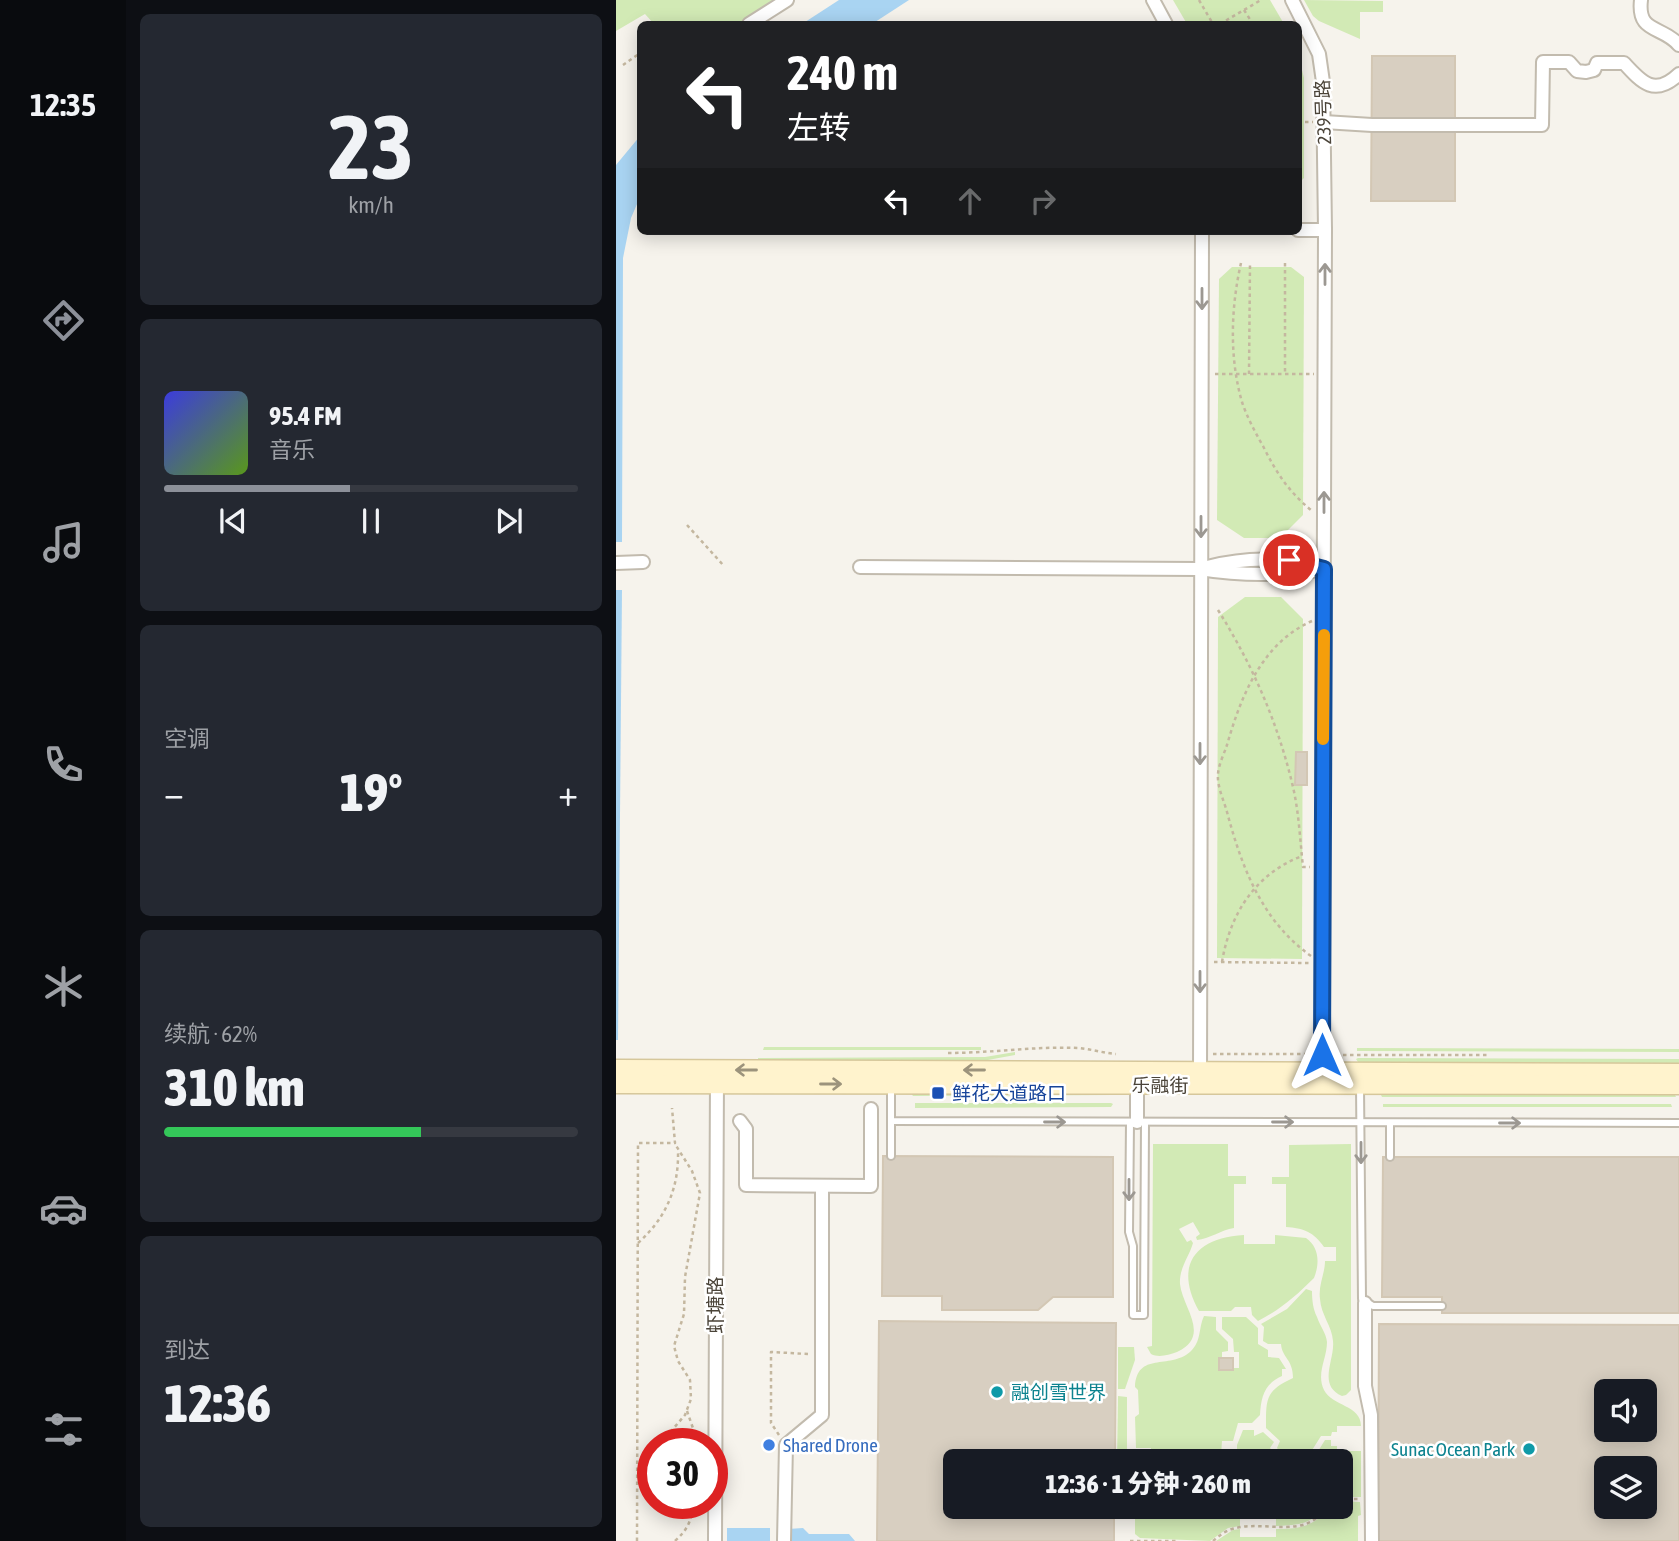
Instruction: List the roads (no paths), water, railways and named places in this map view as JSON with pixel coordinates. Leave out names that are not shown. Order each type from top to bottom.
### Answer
[{"type":"street","points":[[755,21],[787,0]]},
{"type":"street","points":[[1153,0],[1164,21]]},
{"type":"street","name":"239号路","points":[[1292,0],[1319,54],[1323,82],[1325,230],[1322,1070]]},
{"type":"street","points":[[1641,0],[1642,19],[1647,26],[1671,37],[1679,45]]},
{"type":"street","points":[[1324,122],[1385,125],[1542,125],[1544,62],[1569,62],[1577,71],[1586,72],[1594,70],[1597,63],[1624,64],[1643,83],[1651,86],[1670,82],[1679,74]]},
{"type":"street","points":[[1302,230],[1325,230]]},
{"type":"street","points":[[1200,1070],[1202,235]]},
{"type":"street","points":[[860,567],[1200,569],[1237,560],[1289,560],[1324,569]]},
{"type":"street","points":[[616,563],[643,562]]},
{"type":"street","points":[[616,1069],[641,1077]]},
{"type":"street","name":"乐融街","points":[[891,1077],[1137,1084],[1200,1070]]},
{"type":"street","name":"乐融街","points":[[641,1077],[891,1077],[1200,1070],[1679,1073]]},
{"type":"street","name":"乐融街","points":[[1322,1070],[1360,1085],[1679,1085]]},
{"type":"street","points":[[616,1084],[641,1077]]},
{"type":"street","name":"虾塘路","points":[[715,1541],[717,1077]]},
{"type":"street","points":[[1137,1084],[1137,1122]]},
{"type":"street","points":[[740,1121],[746,1129],[746,1185],[871,1186],[872,1109]]},
{"type":"street","points":[[784,1535],[786,1445],[822,1415],[822,1186]]},
{"type":"street","points":[[1365,1303],[1365,1386],[1371,1415],[1372,1541]]},
{"type":"lane","points":[[891,1077],[891,1156]]},
{"type":"lane","points":[[1360,1085],[1360,1295],[1365,1303],[1373,1306],[1442,1306]]},
{"type":"lane","points":[[891,1121],[1679,1124]]},
{"type":"lane","points":[[1137,1122],[1144,1315],[1133,1315],[1133,1246],[1129,1232],[1137,1122]]},
{"type":"lane","points":[[1390,1123],[1390,1157]]},
{"type":"water","points":[[839,0],[909,0],[877,21],[807,21]]},
{"type":"water","points":[[637,140],[637,204],[631,218],[623,258],[622,542],[616,542],[616,165]]},
{"type":"water","points":[[616,590],[622,590],[618,1040],[616,1040]]},
{"type":"water","points":[[727,1528],[770,1528],[770,1541],[727,1541]]},
{"type":"water","points":[[803,1528],[809,1534],[849,1534],[855,1541],[788,1541],[788,1529]]},
{"type":"place","name":"鲜花大道路口","points":[[938,1093]]},
{"type":"place","name":"融创雪世界","points":[[997,1392]]},
{"type":"place","name":"Shared Drone","points":[[769,1445]]},
{"type":"place","name":"Sunac Ocean Park","points":[[1529,1449]]}]
